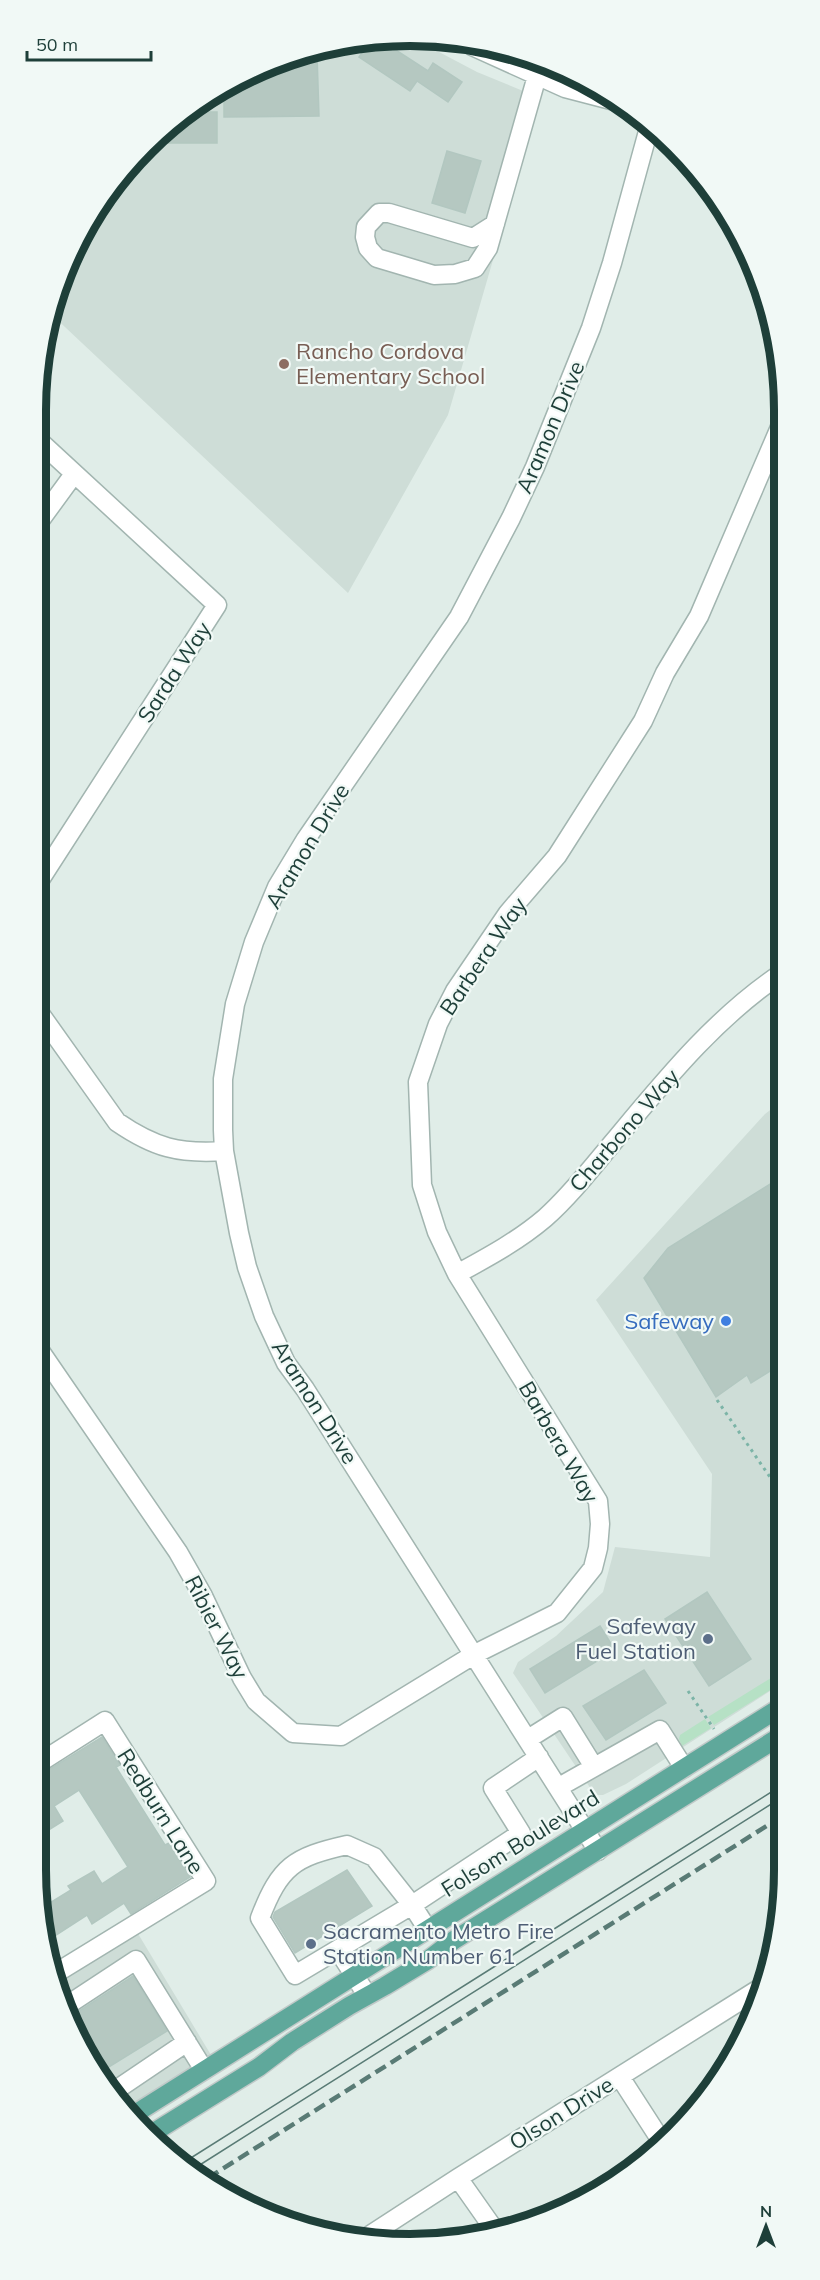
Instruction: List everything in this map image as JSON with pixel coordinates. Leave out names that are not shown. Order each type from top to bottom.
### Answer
[{"type":"main road","name":"Folsom Boulevard","points":[[139,2112],[774,1711]]},
{"type":"main road","points":[[157,2130],[259,2067],[367,1995],[411,1970],[454,1940],[774,1740]]},
{"type":"street","points":[[495,57],[565,88],[592,95]]},
{"type":"street","points":[[495,224],[473,238],[389,213],[379,213],[366,227],[365,237],[368,248],[377,258],[434,275],[455,274],[475,268],[488,248],[495,224],[537,76]]},
{"type":"street","name":"Aramon Drive","points":[[598,1851],[475,1654],[305,1389],[286,1364],[264,1316],[238,1233],[224,1151],[223,1079],[235,1004],[254,942],[277,887],[306,839],[459,617],[535,467],[591,328],[647,135]]},
{"type":"street","name":"Barbera Way","points":[[475,1654],[557,1612],[593,1568],[600,1524],[598,1501],[457,1274],[437,1232],[422,1185],[418,1082],[438,1024],[454,991],[508,914],[557,856],[643,721],[665,673],[699,616],[774,441]]},
{"type":"street","name":"Sarda Way","points":[[46,447],[217,605],[46,870]]},
{"type":"street","points":[[46,512],[74,474]]},
{"type":"street","name":"Charbono Way","points":[[457,1274],[508,1246],[545,1218],[566,1198],[673,1072],[716,1027],[745,1000],[774,979]]},
{"type":"street","points":[[46,1022],[117,1122],[132,1132],[176,1151],[195,1153],[224,1151]]},
{"type":"street","name":"Ribier Way","points":[[46,1360],[178,1552],[256,1701],[293,1733],[341,1736],[475,1654]]},
{"type":"street","points":[[528,1739],[563,1717],[594,1767]]},
{"type":"street","name":"Redburn Lane","points":[[46,1759],[105,1721],[206,1881],[61,1970]]},
{"type":"street","points":[[559,1787],[660,1730],[684,1768]]},
{"type":"street","points":[[428,1930],[412,1905],[374,1857],[347,1845],[315,1852],[288,1867],[268,1895],[260,1918],[295,1975],[412,1905],[521,1833],[493,1788],[539,1757]]},
{"type":"street","points":[[338,1950],[367,1995]]},
{"type":"street","points":[[72,2002],[136,1960],[204,2070]]},
{"type":"street","name":"Olson Drive","points":[[375,2232],[752,1994]]},
{"type":"street","points":[[120,2088],[187,2043]]},
{"type":"street","points":[[620,2077],[658,2136]]},
{"type":"street","points":[[458,2178],[491,2224]]},
{"type":"path","points":[[717,1400],[774,1483]]},
{"type":"path","points":[[688,1691],[715,1730]]},
{"type":"shaded area","name":"Rancho Cordova Elementary School","points":[[386,47],[429,47],[477,72],[540,98],[448,415],[348,593],[58,320],[74,271],[95,228],[108,208],[153,153],[208,108],[228,95],[271,74],[316,59],[339,53]]},
{"type":"shaded area","points":[[774,1107],[774,1688],[626,1784],[603,1795],[595,1795],[513,1673],[518,1662],[556,1636],[603,1592],[615,1547],[710,1557],[712,1474],[596,1300],[765,1114]]},
{"type":"shaded area","points":[[137,1932],[211,2055],[132,2104],[95,2052],[74,2009],[63,1978]]},
{"type":"green space","points":[[774,1678],[774,1688],[714,1725],[708,1717]]},
{"type":"green space","points":[[705,1719],[711,1728],[682,1746],[680,1735]]},
{"type":"building","points":[[391,47],[428,71],[433,63],[462,82],[448,102],[417,81],[410,91],[359,57],[364,50]]},
{"type":"building","points":[[317,59],[319,116],[224,117],[224,98],[228,95],[271,74]]},
{"type":"building","points":[[203,112],[217,112],[217,143],[164,143]]},
{"type":"building","points":[[447,151],[481,161],[465,213],[432,203]]},
{"type":"building","name":"Safeway","points":[[774,1182],[774,1369],[751,1383],[747,1375],[716,1397],[644,1278],[668,1248]]},
{"type":"building","name":"Safeway Fuel Station","points":[[707,1592],[751,1659],[709,1686],[665,1619]]},
{"type":"building","points":[[600,1626],[615,1650],[545,1693],[530,1669]]},
{"type":"building","points":[[644,1670],[666,1703],[606,1740],[583,1706]]},
{"type":"building","points":[[102,1737],[120,1765],[116,1767],[165,1845],[169,1843],[190,1877],[131,1914],[124,1903],[92,1924],[87,1915],[53,1937],[48,1904],[71,1890],[68,1886],[94,1871],[102,1884],[128,1867],[79,1790],[54,1806],[63,1821],[46,1832],[46,1772]]},
{"type":"building","points":[[347,1870],[372,1906],[295,1953],[273,1917],[275,1912]]},
{"type":"building","points":[[133,1976],[167,2031],[106,2069],[76,2013]]},
{"type":"tram line","points":[[190,2159],[774,1790]]},
{"type":"tram line","points":[[199,2165],[774,1802]]},
{"type":"railway","points":[[213,2175],[774,1821]]},
{"type":"place","name":"Rancho Cordova Elementary School","points":[[284,364]]},
{"type":"place","name":"Safeway","points":[[726,1321]]},
{"type":"place","name":"Safeway Fuel Station","points":[[708,1639]]},
{"type":"place","name":"Sacramento Metro Fire Station Number 61","points":[[311,1944]]}]
